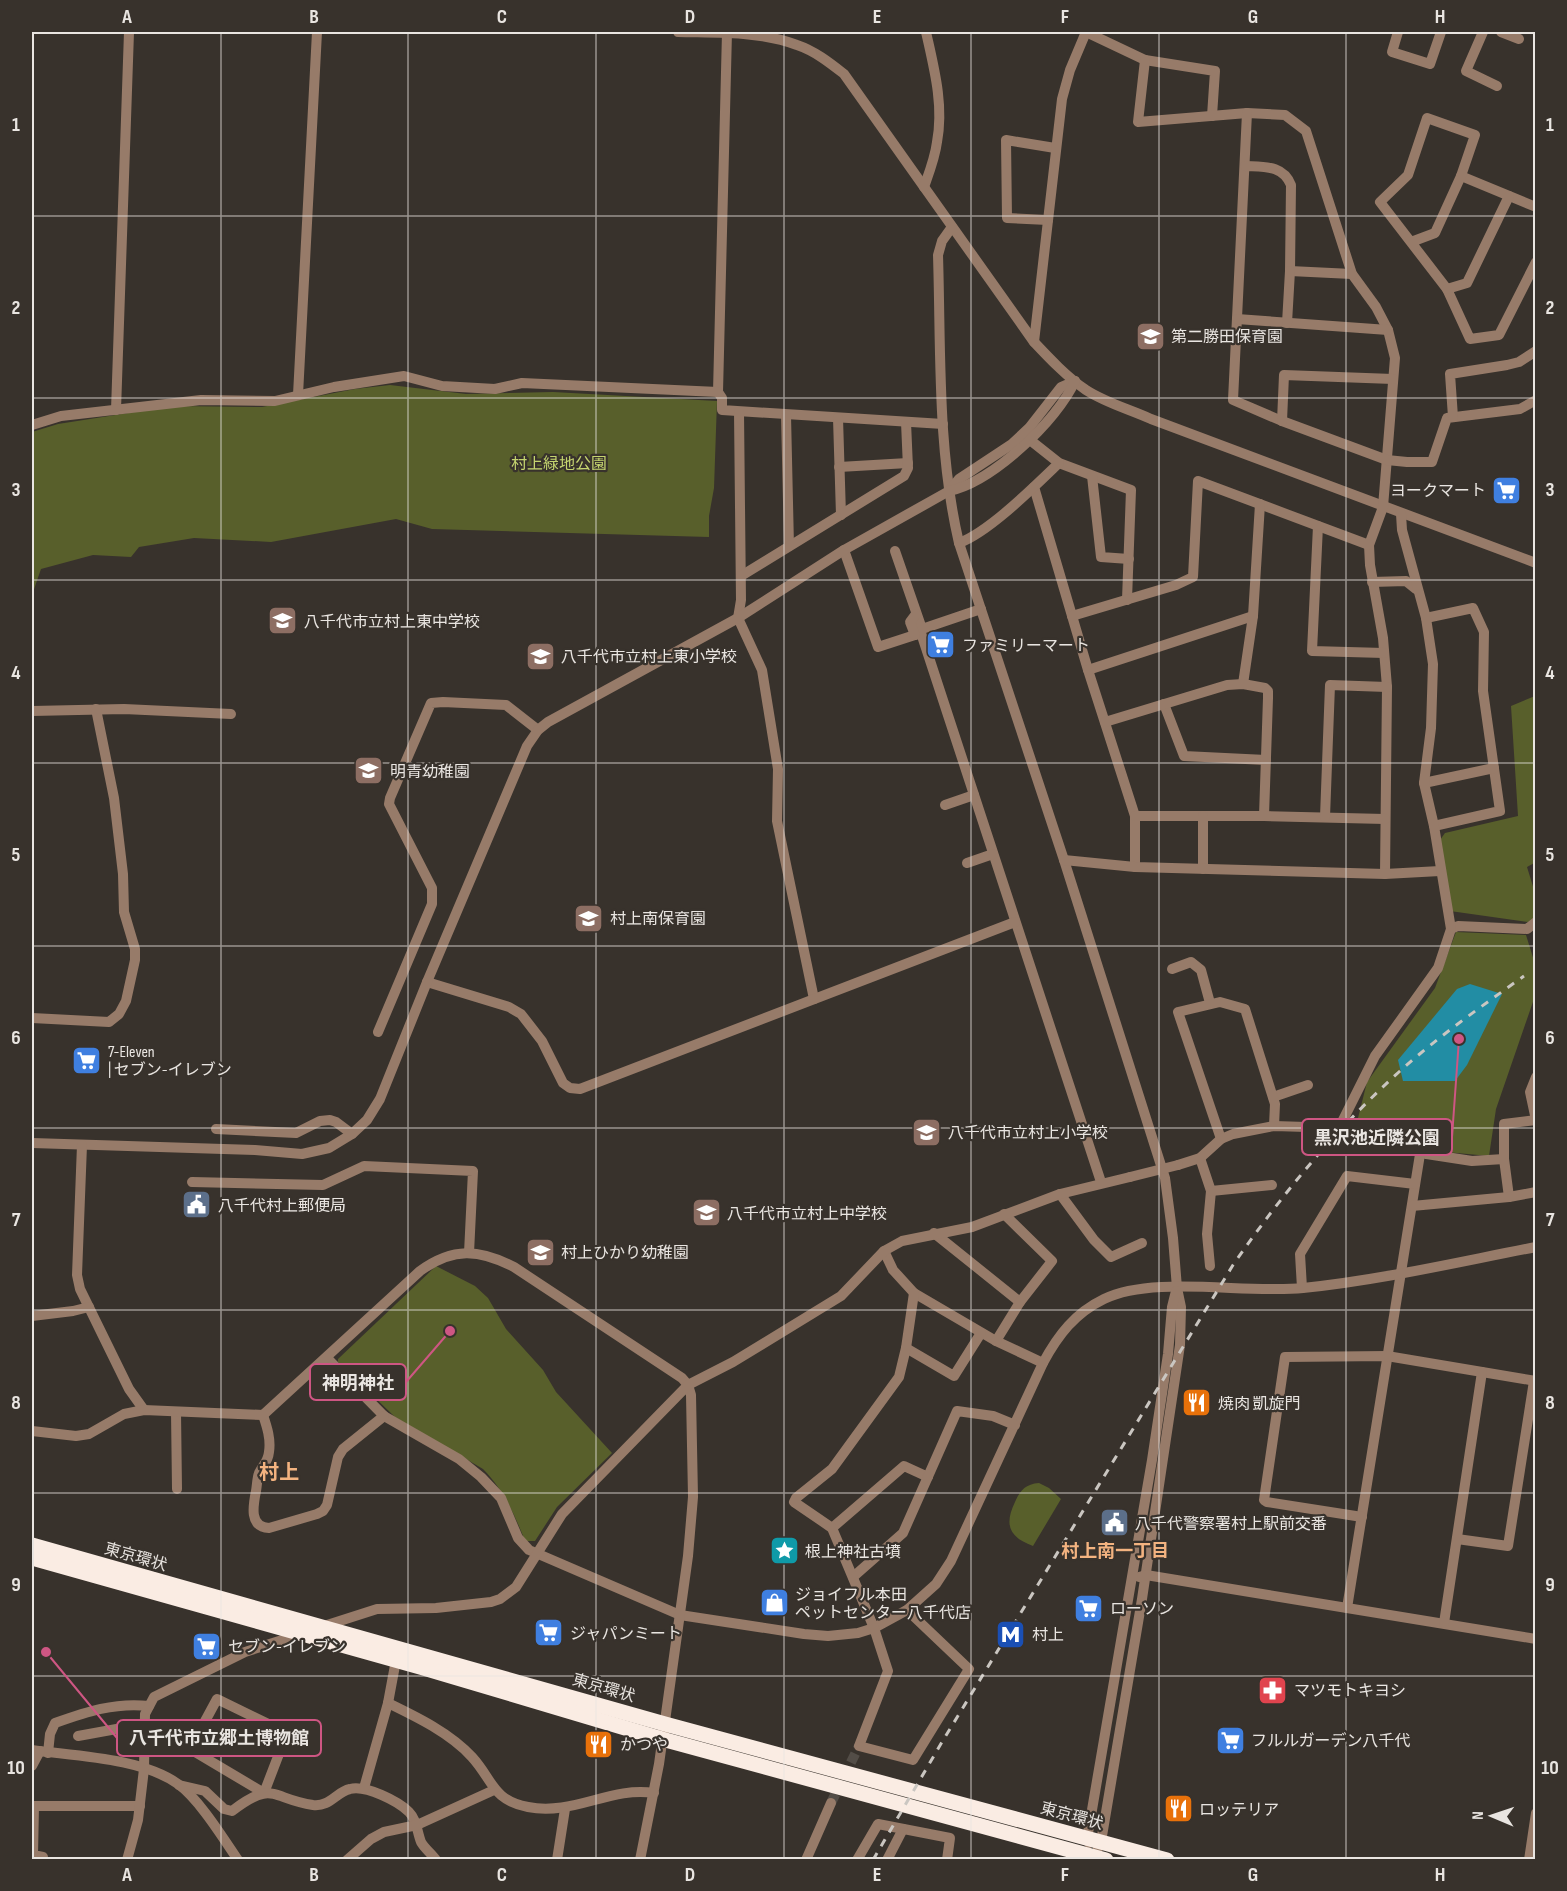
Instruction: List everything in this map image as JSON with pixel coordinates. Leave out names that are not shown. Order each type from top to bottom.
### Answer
[{"type":"highway","name":"東京環状","points":[[32,1545],[323,1626],[664,1731],[1098,1858]]},
{"type":"highway","name":"東京環状","points":[[32,1558],[396,1660],[664,1731],[943,1798],[1167,1860]]},
{"type":"street","points":[[116,410],[129,32]]},
{"type":"street","points":[[298,395],[317,32]]},
{"type":"street","points":[[678,32],[773,34],[822,57],[844,74],[1034,342],[1075,381],[1103,399],[1150,419],[1536,563]]},
{"type":"street","points":[[727,32],[718,392],[722,398],[723,410],[943,424]]},
{"type":"street","points":[[924,187],[935,153],[939,126],[938,90],[926,32]]},
{"type":"street","points":[[1034,342],[1055,148],[1066,84],[1086,32],[1145,60],[1215,71],[1212,116]]},
{"type":"street","points":[[1398,32],[1392,51],[1430,64],[1441,32]]},
{"type":"street","points":[[1484,32],[1466,71],[1497,86]]},
{"type":"street","points":[[1501,32],[1519,39]]},
{"type":"street","points":[[1145,60],[1138,122],[1247,113],[1285,116],[1306,131],[1352,274],[1376,307],[1388,330],[1395,357],[1383,507],[1369,545],[1387,687],[1384,874]]},
{"type":"street","points":[[1247,113],[1233,400],[1387,460],[1407,462],[1432,462],[1447,418],[1520,409],[1536,400]]},
{"type":"street","points":[[1411,242],[1435,233],[1461,176],[1475,135],[1427,118],[1408,175],[1380,202],[1447,289],[1470,339],[1499,335],[1536,261]]},
{"type":"street","points":[[1048,220],[1007,218],[1006,140],[1055,148]]},
{"type":"street","points":[[1245,166],[1274,167],[1285,173],[1292,185],[1287,323]]},
{"type":"street","points":[[1461,176],[1536,207]]},
{"type":"street","points":[[1447,289],[1467,283],[1509,196]]},
{"type":"street","points":[[952,227],[942,241],[938,255],[943,424],[949,491],[959,543],[1064,860],[1165,1178],[1181,1307],[1180,1344],[1146,1575],[1094,1840]]},
{"type":"street","points":[[1290,271],[1352,274]]},
{"type":"street","points":[[1237,319],[1388,330]]},
{"type":"street","points":[[1453,417],[1450,374],[1508,365],[1519,362],[1536,351]]},
{"type":"street","points":[[1282,421],[1284,375],[1393,378]]},
{"type":"street","points":[[32,425],[61,416],[201,400],[274,401],[334,387],[404,376],[442,386],[495,389],[522,383],[718,392]]},
{"type":"street","points":[[32,1143],[255,1150],[302,1154],[329,1148],[352,1134],[367,1120],[380,1099],[426,982],[527,746],[538,730],[548,722],[738,618],[844,550],[949,491],[964,488],[972,483],[1030,440],[1069,394],[1075,381]]},
{"type":"street","points":[[949,491],[959,479],[1012,444],[1029,428],[1061,387],[1075,381]]},
{"type":"street","points":[[739,412],[741,600],[738,618],[762,669],[778,770],[777,821],[814,999]]},
{"type":"street","points":[[786,415],[789,546]]},
{"type":"street","points":[[838,418],[841,515]]},
{"type":"street","points":[[741,576],[904,476],[908,468],[906,422]]},
{"type":"street","points":[[1030,440],[1059,463],[1131,490],[1128,600]]},
{"type":"street","points":[[839,467],[908,463]]},
{"type":"street","points":[[959,543],[969,540],[1034,487],[1059,463]]},
{"type":"street","points":[[1092,476],[1101,557],[1129,559]]},
{"type":"street","points":[[1072,616],[1176,585],[1193,577],[1198,481],[1369,545]]},
{"type":"street","points":[[1034,487],[1088,670],[1135,816],[1135,867]]},
{"type":"street","points":[[1244,684],[1252,616],[1260,504]]},
{"type":"street","points":[[1339,1128],[1375,1056],[1438,968],[1451,929],[1434,826],[1424,783],[1431,729],[1433,664],[1426,618],[1416,589],[1402,530],[1401,514]]},
{"type":"street","points":[[1318,526],[1312,651],[1384,653]]},
{"type":"street","points":[[844,550],[878,647],[921,633],[1101,1182]]},
{"type":"street","points":[[895,551],[922,629],[981,609]]},
{"type":"street","points":[[1372,582],[1406,581],[1416,589]]},
{"type":"street","points":[[1426,618],[1473,608],[1481,624],[1484,632],[1483,691],[1500,812],[1434,826]]},
{"type":"street","points":[[915,635],[910,622],[916,614]]},
{"type":"street","points":[[1088,670],[1252,616]]},
{"type":"street","points":[[1105,722],[1227,685],[1244,684],[1265,688],[1268,692],[1264,816]]},
{"type":"street","points":[[1324,817],[1330,685],[1387,687]]},
{"type":"street","points":[[378,1032],[432,904],[432,888],[389,804],[430,703],[506,705],[538,730]]},
{"type":"street","points":[[1164,704],[1184,756],[1266,760]]},
{"type":"street","points":[[32,711],[96,709],[231,714]]},
{"type":"street","points":[[32,1018],[109,1022],[119,1014],[126,1001],[135,960],[135,949],[124,912],[123,874],[114,798],[96,709]]},
{"type":"street","points":[[1424,783],[1494,768]]},
{"type":"street","points":[[945,805],[974,795]]},
{"type":"street","points":[[1135,816],[1385,819]]},
{"type":"street","points":[[1203,816],[1203,869]]},
{"type":"street","points":[[967,862],[993,854]]},
{"type":"street","points":[[1064,860],[1135,867],[1203,869],[1384,874],[1440,871]]},
{"type":"street","points":[[426,982],[509,1007],[521,1014],[542,1041],[563,1083],[570,1088],[580,1089],[1015,922]]},
{"type":"street","points":[[1451,929],[1458,926],[1527,929],[1536,922]]},
{"type":"street","points":[[1172,969],[1191,962],[1201,970],[1210,1003]]},
{"type":"street","points":[[1221,1139],[1178,1012],[1210,1003],[1220,1002],[1245,1009],[1275,1104],[1274,1126]]},
{"type":"street","points":[[1509,1197],[1504,1160],[1504,1124],[1536,1120],[1530,1092],[1536,1077]]},
{"type":"street","points":[[1273,1097],[1308,1085]]},
{"type":"street","points":[[216,1129],[296,1133],[320,1121],[330,1120],[352,1134]]},
{"type":"street","points":[[127,1860],[140,1806],[144,1769],[144,1724],[154,1697],[245,1652],[376,1609],[436,1608],[491,1602],[508,1594],[516,1587],[562,1515],[688,1385],[733,1362],[841,1296],[884,1251],[902,1241],[972,1227],[1060,1194],[1101,1182],[1178,1166],[1200,1158],[1221,1139],[1233,1134],[1274,1126],[1339,1128],[1404,1137],[1416,1141],[1421,1148],[1347,1608]]},
{"type":"street","points":[[82,1145],[77,1275],[89,1307],[129,1389],[144,1410]]},
{"type":"street","points":[[1420,1153],[1472,1161],[1504,1160]]},
{"type":"street","points":[[1200,1158],[1211,1191],[1207,1234],[1210,1266]]},
{"type":"street","points":[[192,1182],[322,1185],[364,1166],[472,1171],[469,1252]]},
{"type":"street","points":[[1302,1288],[1300,1254],[1347,1176],[1415,1184]]},
{"type":"street","points":[[1211,1191],[1272,1185]]},
{"type":"street","points":[[1412,1206],[1509,1197],[1536,1192]]},
{"type":"street","points":[[1060,1194],[1111,1257],[1142,1243]]},
{"type":"street","points":[[996,1341],[1020,1302],[1052,1261],[1004,1214]]},
{"type":"street","points":[[934,1233],[1020,1302]]},
{"type":"street","points":[[327,1358],[384,1416],[459,1459],[481,1477],[501,1498],[518,1538],[523,1545],[536,1554],[680,1615],[804,1634],[841,1635],[874,1628],[907,1610],[936,1584],[951,1561],[1056,1338],[1077,1315],[1105,1299],[1126,1291],[1177,1288],[1260,1290],[1302,1288],[1401,1274],[1536,1247]]},
{"type":"street","points":[[884,1251],[893,1270],[914,1293],[981,1333],[1043,1363]]},
{"type":"street","points":[[32,1431],[75,1436],[89,1434],[124,1414],[144,1410],[263,1415],[420,1271],[443,1256],[469,1252],[488,1255],[514,1267],[682,1378],[688,1385],[691,1395],[693,1497],[688,1556],[664,1731],[640,1860]]},
{"type":"street","points":[[1098,1858],[1094,1840],[1132,1574],[1168,1354],[1172,1307],[1177,1288]]},
{"type":"street","points":[[907,1610],[969,1669],[913,1760],[860,1746],[888,1671],[874,1628],[832,1528],[794,1502],[832,1469],[899,1377],[914,1293]]},
{"type":"street","points":[[32,1316],[89,1307]]},
{"type":"street","points":[[906,1348],[954,1376],[981,1333]]},
{"type":"street","points":[[1362,1517],[1264,1500],[1285,1357],[1387,1356],[1535,1381],[1508,1546],[1457,1539]]},
{"type":"street","points":[[1444,1623],[1482,1372]]},
{"type":"street","points":[[176,1412],[177,1489]]},
{"type":"street","points":[[853,1577],[903,1533],[957,1412],[993,1416],[1015,1425]]},
{"type":"street","points":[[263,1415],[270,1449],[267,1463],[259,1473],[253,1512],[257,1525],[269,1528],[317,1514],[323,1510],[327,1505],[338,1457],[343,1449],[384,1416]]},
{"type":"street","points":[[832,1528],[904,1466],[928,1477]]},
{"type":"street","points":[[1132,1574],[1536,1639]]},
{"type":"street","points":[[364,1788],[388,1702],[396,1660]]},
{"type":"street","points":[[217,1699],[287,1733],[264,1793],[190,1749],[217,1699]]},
{"type":"street","points":[[388,1702],[415,1716],[453,1742],[472,1758],[494,1790],[502,1797],[525,1807],[565,1809],[613,1796],[654,1793]]},
{"type":"street","points":[[32,1766],[55,1723],[110,1706],[130,1704],[149,1706]]},
{"type":"street","points":[[78,1736],[144,1724]]},
{"type":"street","points":[[40,1751],[117,1762],[144,1769],[179,1785],[205,1791],[224,1809],[232,1811],[254,1795],[264,1793],[274,1793],[313,1805],[324,1805],[348,1789],[372,1790],[409,1812],[417,1825],[422,1844],[436,1860]]},
{"type":"street","points":[[179,1785],[206,1814],[238,1860]]},
{"type":"street","points":[[350,1858],[384,1832],[417,1825],[494,1790]]},
{"type":"street","points":[[806,1860],[831,1803]]},
{"type":"street","points":[[43,1857],[33,1855],[33,1806],[140,1806]]},
{"type":"street","points":[[557,1860],[565,1809]]},
{"type":"street","points":[[1529,1860],[1536,1813]]},
{"type":"street","points":[[857,1860],[878,1824],[950,1838],[947,1860]]},
{"type":"street","points":[[887,1860],[903,1829]]},
{"type":"green space","name":"村上緑地公園","points":[[390,385],[466,394],[553,392],[717,401],[714,488],[709,516],[709,537],[432,529],[396,519],[271,542],[194,538],[139,547],[131,557],[93,555],[41,569],[32,595],[32,432],[58,424],[173,406],[262,407],[355,389]]},
{"type":"green space","points":[[1535,696],[1536,862],[1527,867],[1535,893],[1535,918],[1528,922],[1450,911],[1440,840],[1445,833],[1518,816],[1511,706]]},
{"type":"green space","points":[[1456,932],[1526,935],[1535,964],[1535,996],[1496,1109],[1489,1156],[1435,1151],[1435,1140],[1356,1126],[1367,1082],[1435,988]]},
{"type":"green space","points":[[436,1266],[475,1286],[488,1298],[506,1329],[543,1370],[556,1392],[612,1453],[557,1507],[535,1541],[525,1541],[508,1503],[497,1485],[483,1469],[395,1417],[338,1362],[338,1359]]},
{"type":"green space","points":[[1039,1483],[1049,1488],[1061,1499],[1033,1546],[1014,1534],[1010,1517],[1021,1491],[1030,1485]]},
{"type":"water","points":[[1470,984],[1502,994],[1467,1065],[1455,1081],[1403,1081],[1398,1060],[1457,989]]},
{"type":"tunnel","points":[[831,1803],[859,1746]]},
{"type":"railway","points":[[873,1860],[942,1742],[1233,1265],[1252,1238],[1311,1163],[1376,1093],[1430,1046],[1524,976]]},
{"type":"place","name":"第二勝田保育園","points":[[1150,336]]},
{"type":"place","name":"ヨークマート","points":[[1507,490]]},
{"type":"place","name":"八千代市立村上東中学校","points":[[283,621]]},
{"type":"place","name":"ファミリーマート","points":[[941,645]]},
{"type":"place","name":"八千代市立村上東小学校","points":[[540,656]]},
{"type":"place","name":"明青幼稚園","points":[[369,771]]},
{"type":"place","name":"村上南保育園","points":[[589,918]]},
{"type":"place","name":"黒沢池近隣公園","points":[[1459,1039]]},
{"type":"place","name":"7-Eleven | セブン-イレブン","points":[[87,1060]]},
{"type":"place","name":"八千代市立村上小学校","points":[[927,1132]]},
{"type":"place","name":"八千代村上郵便局","points":[[197,1205]]},
{"type":"place","name":"八千代市立村上中学校","points":[[706,1213]]},
{"type":"place","name":"村上ひかり幼稚園","points":[[540,1252]]},
{"type":"place","name":"神明神社","points":[[450,1331]]},
{"type":"place","name":"焼肉 凱旋門","points":[[1197,1403]]},
{"type":"place","name":"八千代警察署村上駅前交番","points":[[1114,1523]]},
{"type":"place","name":"根上神社古墳","points":[[784,1551]]},
{"type":"place","name":"ジョイフル本田 ペットセンター八千代店","points":[[774,1603]]},
{"type":"place","name":"ローソン","points":[[1089,1608]]},
{"type":"place","name":"ジャパンミート","points":[[549,1633]]},
{"type":"place","name":"村上","points":[[1011,1634]]},
{"type":"place","name":"セブン-イレブン","points":[[207,1646]]},
{"type":"place","name":"八千代市立郷土博物館","points":[[46,1652]]},
{"type":"place","name":"マツモトキヨシ","points":[[1273,1690]]},
{"type":"place","name":"フルルガーデン八千代","points":[[1230,1740]]},
{"type":"place","name":"かつや","points":[[599,1744]]},
{"type":"place","name":"ロッテリア","points":[[1178,1809]]},
{"type":"district","name":"村上","points":[[279,1472]]},
{"type":"district","name":"村上南一丁目","points":[[1115,1551]]}]
